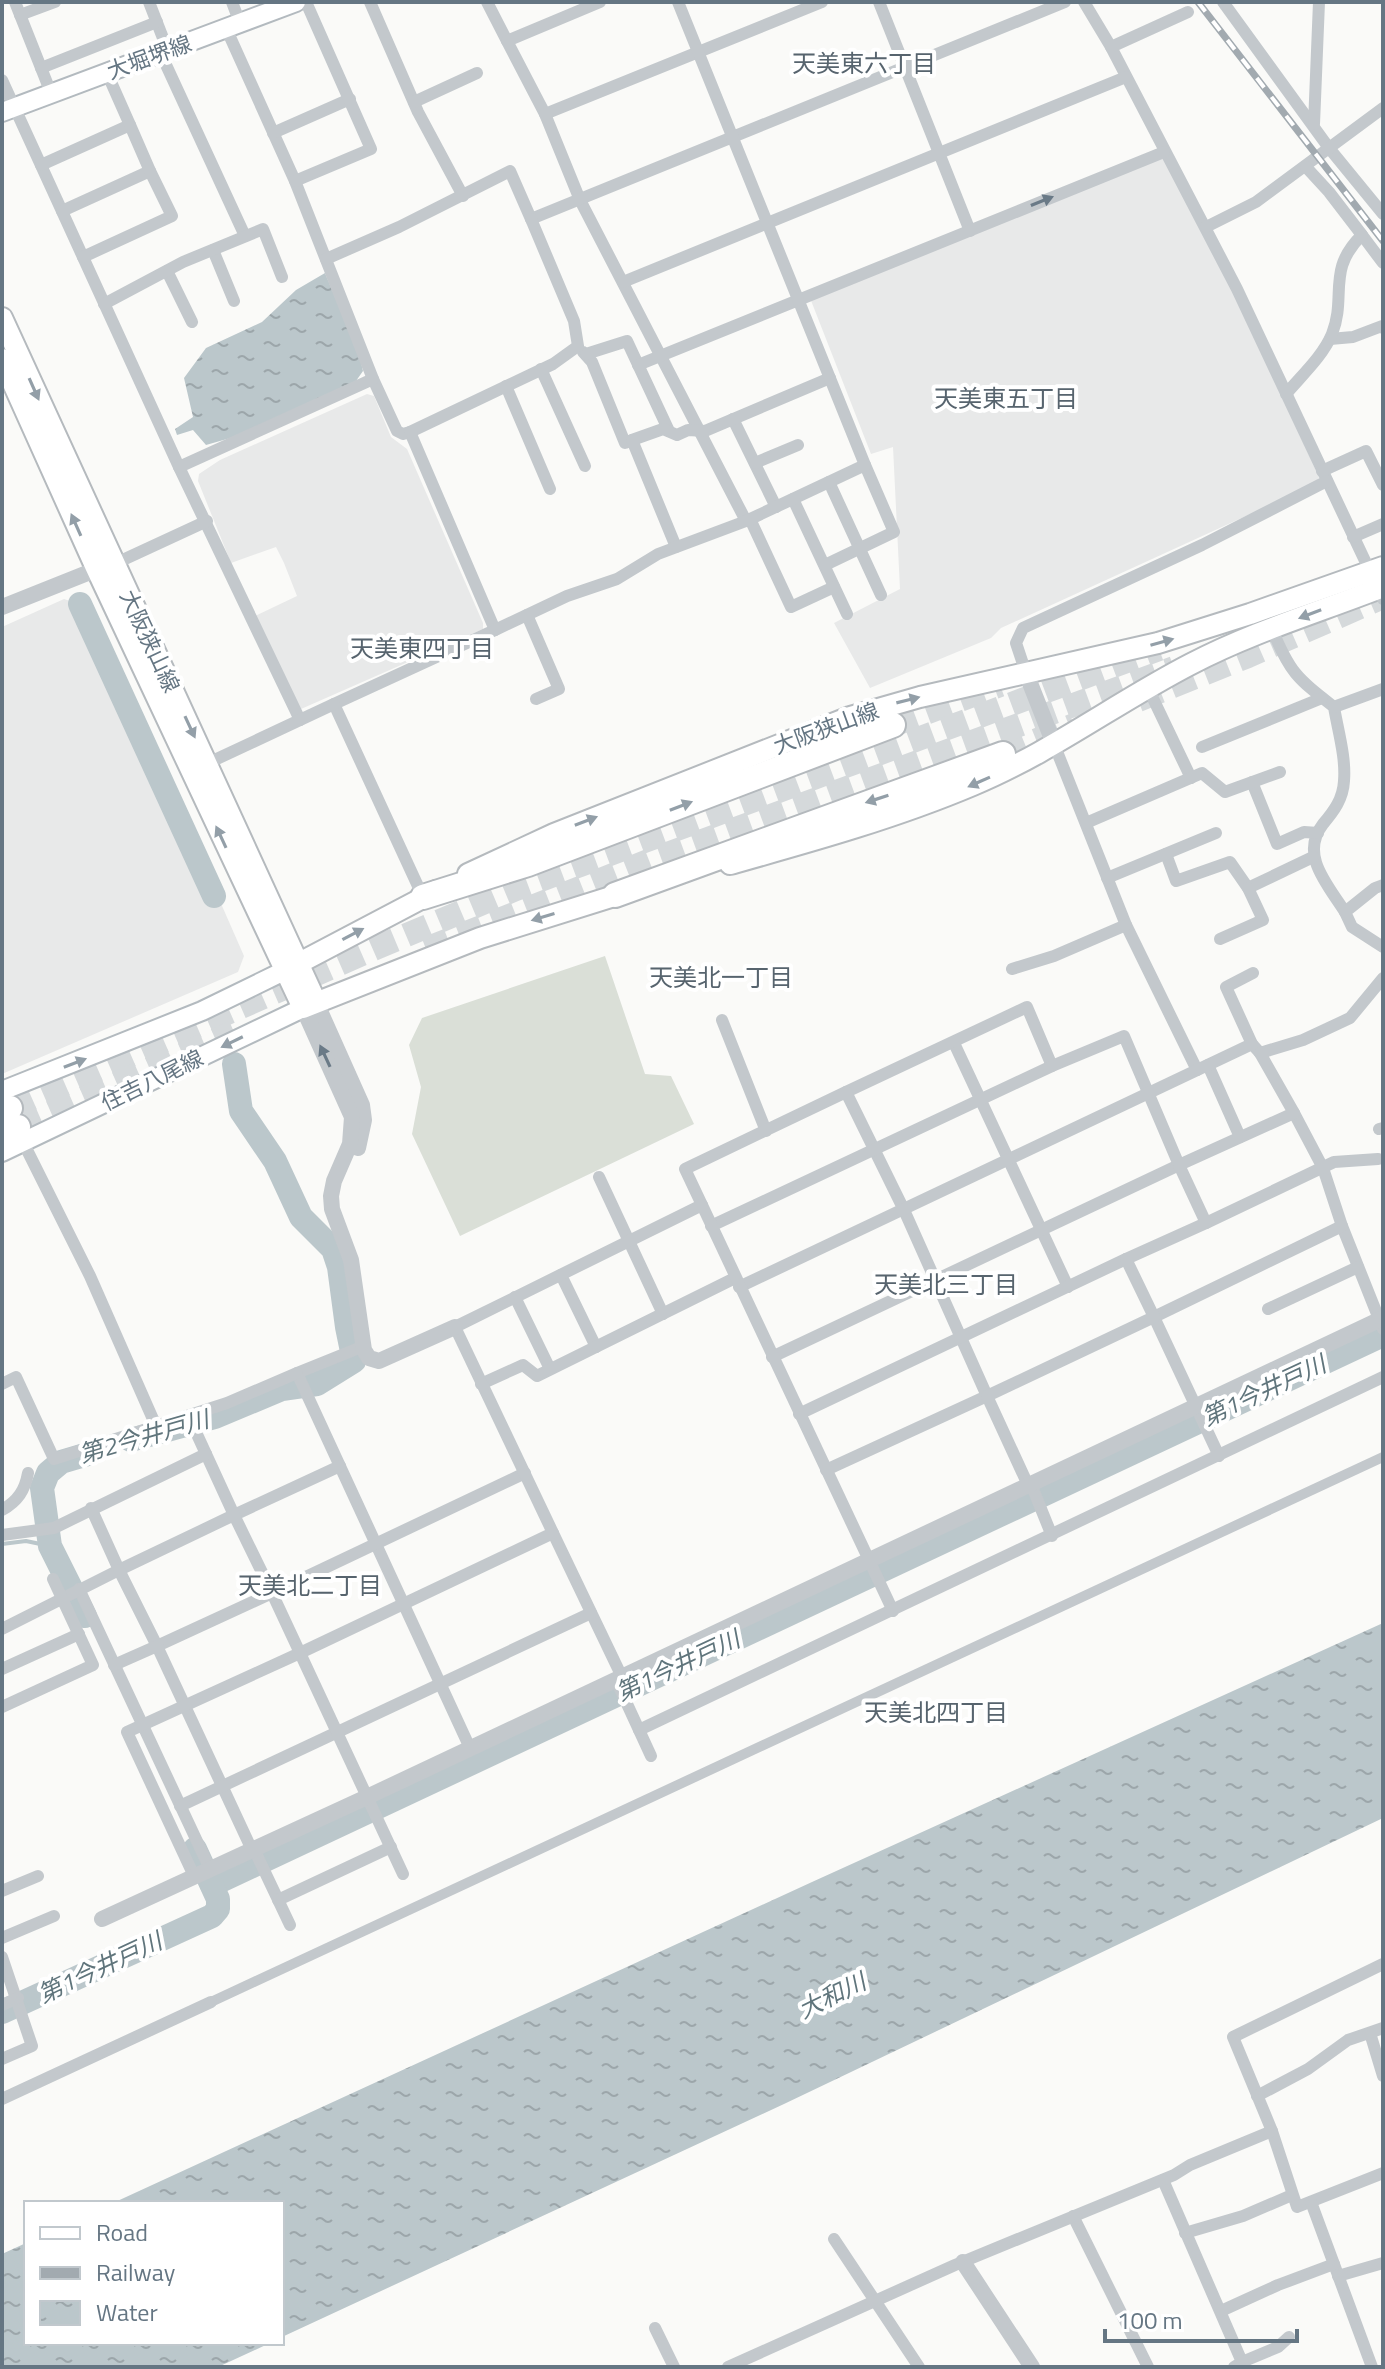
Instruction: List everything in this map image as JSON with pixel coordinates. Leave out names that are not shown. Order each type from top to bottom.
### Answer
[{"type":"highway","points":[[423,897],[528,864],[893,725]]},
{"type":"highway","points":[[615,895],[1003,754]]},
{"type":"main road","name":"大堀堺線","points":[[8,109],[296,2]]},
{"type":"main road","name":"大阪狭山線","points":[[2,318],[105,566],[310,1005]]},
{"type":"main road","name":"大阪狭山線","points":[[2,359],[206,764],[290,967]]},
{"type":"main road","name":"大阪狭山線","points":[[290,967],[423,897],[554,834],[850,717],[920,697],[1119,653],[1379,583]]},
{"type":"main road","points":[[310,1005],[480,938],[615,895],[773,852],[902,812],[975,784],[1054,744],[1221,649],[1379,583]]},
{"type":"main road","name":"住吉八尾線","points":[[2,1152],[10,1119],[174,1022],[290,967]]},
{"type":"main road","name":"住吉八尾線","points":[[10,1119],[310,1005]]},
{"type":"street","points":[[15,2],[51,93]]},
{"type":"street","points":[[20,15],[55,2]]},
{"type":"street","points":[[149,2],[164,53],[245,236]]},
{"type":"street","points":[[232,2],[233,25],[273,133],[397,431],[403,434],[410,432],[582,350],[627,341],[669,431]]},
{"type":"street","points":[[295,181],[371,149],[306,2]]},
{"type":"street","points":[[370,2],[414,102],[463,196]]},
{"type":"street","points":[[487,2],[545,114],[580,200],[697,431],[748,520],[791,607],[834,587]]},
{"type":"street","points":[[507,41],[600,2]]},
{"type":"street","points":[[678,2],[894,532],[825,565]]},
{"type":"street","points":[[545,114],[822,2]]},
{"type":"street","points":[[879,2],[970,231]]},
{"type":"street","points":[[531,219],[1065,2]]},
{"type":"street","points":[[1084,2],[1206,227],[1353,537],[1379,583]]},
{"type":"street","points":[[1223,2],[1329,148],[1383,214]]},
{"type":"street","points":[[1314,124],[1319,2]]},
{"type":"street","points":[[1111,47],[1188,12]]},
{"type":"street","points":[[41,68],[157,22]]},
{"type":"street","points":[[83,257],[172,216],[107,73]]},
{"type":"street","points":[[414,102],[477,73]]},
{"type":"street","points":[[623,282],[1126,77]]},
{"type":"street","points":[[2,80],[8,109],[41,165],[179,467],[300,720]]},
{"type":"street","points":[[273,133],[350,99]]},
{"type":"street","points":[[1206,227],[1256,202],[1383,108]]},
{"type":"street","points":[[41,165],[130,125]]},
{"type":"street","points":[[638,365],[800,302],[1164,152]]},
{"type":"street","points":[[1306,167],[1383,263]]},
{"type":"street","points":[[62,211],[150,171]]},
{"type":"street","points":[[326,259],[510,171],[574,321],[582,350],[592,362],[625,443],[663,429],[677,435],[688,430],[705,431],[830,378]]},
{"type":"street","points":[[104,304],[167,271],[263,229],[282,277]]},
{"type":"street","points":[[1286,394],[1330,339],[1337,318],[1339,270],[1351,246],[1362,235]]},
{"type":"street","points":[[213,250],[234,301]]},
{"type":"street","points":[[167,271],[192,322]]},
{"type":"street","points":[[1330,339],[1353,337],[1383,328]]},
{"type":"street","points":[[541,369],[585,466]]},
{"type":"street","points":[[179,467],[373,379]]},
{"type":"street","points":[[506,386],[550,489]]},
{"type":"street","points":[[733,419],[776,507]]},
{"type":"street","points":[[410,432],[495,630]]},
{"type":"street","points":[[632,440],[676,547]]},
{"type":"street","points":[[755,463],[798,445]]},
{"type":"street","points":[[1240,1137],[1126,925],[1016,643],[1023,628],[1202,545],[1366,451],[1381,477]]},
{"type":"street","points":[[206,764],[567,596],[617,579],[658,554],[748,520],[865,465]]},
{"type":"street","points":[[829,482],[881,595]]},
{"type":"street","points":[[793,499],[847,614]]},
{"type":"street","points":[[4,603],[105,566],[207,521]]},
{"type":"street","points":[[1353,537],[1383,524]]},
{"type":"street","points":[[527,615],[559,689],[536,699]]},
{"type":"street","points":[[1272,629],[1288,667],[1334,707],[1345,782],[1333,814],[1313,842],[1313,857],[1352,927],[1383,947]]},
{"type":"street","points":[[1148,688],[1191,778]]},
{"type":"street","points":[[1334,707],[1383,689]]},
{"type":"street","points":[[1202,747],[1322,698]]},
{"type":"street","points":[[334,704],[423,897]]},
{"type":"street","points":[[1086,823],[1202,773],[1225,792],[1280,772]]},
{"type":"street","points":[[1252,782],[1277,844],[1304,832],[1318,833]]},
{"type":"street","points":[[1107,878],[1216,833]]},
{"type":"street","points":[[1166,854],[1176,881],[1230,862],[1248,888],[1263,920],[1220,939]]},
{"type":"street","points":[[1248,888],[1313,857]]},
{"type":"street","points":[[1345,912],[1383,885]]},
{"type":"street","points":[[1012,969],[1054,956],[1126,925]]},
{"type":"street","points":[[102,1919],[367,1798],[1196,1406],[1381,1322],[1342,1226],[1323,1168],[1226,987],[1253,973]]},
{"type":"street","points":[[481,1384],[523,1365],[537,1376],[663,1314],[904,1210],[1202,1068],[1256,1048],[1303,1040],[1350,1018],[1383,978]]},
{"type":"street","points":[[310,1005],[357,1092],[364,1120],[358,1148],[334,1181],[332,1209],[351,1260],[356,1349]]},
{"type":"street","points":[[892,1610],[685,1169],[1027,1007],[1052,1066]]},
{"type":"street","points":[[722,1020],[766,1131]]},
{"type":"street","points":[[711,1226],[1052,1066],[1124,1036],[1206,1223]]},
{"type":"street","points":[[954,1043],[1068,1287]]},
{"type":"street","points":[[846,1092],[904,1210],[1052,1536]]},
{"type":"street","points":[[772,1357],[1294,1113]]},
{"type":"street","points":[[10,1119],[90,1276],[156,1426]]},
{"type":"street","points":[[799,1414],[1334,1162],[1378,1159]]},
{"type":"street","points":[[599,1177],[663,1314]]},
{"type":"street","points":[[356,1349],[379,1361],[455,1327],[702,1205]]},
{"type":"street","points":[[826,1470],[1342,1226]]},
{"type":"street","points":[[1126,1259],[1218,1456]]},
{"type":"street","points":[[1268,1309],[1358,1267]]},
{"type":"street","points":[[561,1275],[596,1347]]},
{"type":"street","points":[[515,1297],[550,1369]]},
{"type":"street","points":[[455,1327],[591,1613],[651,1756]]},
{"type":"street","points":[[2,1384],[16,1377],[54,1459],[227,1403],[356,1349]]},
{"type":"street","points":[[297,1373],[470,1748]]},
{"type":"street","points":[[639,1730],[1383,1377]]},
{"type":"street","points":[[195,1430],[403,1874]]},
{"type":"street","points":[[2,1535],[54,1528],[206,1454]]},
{"type":"street","points":[[2,2099],[1383,1457]]},
{"type":"street","points":[[2,1629],[62,1597],[340,1466]]},
{"type":"street","points":[[2,1510],[24,1489],[28,1473]]},
{"type":"street","points":[[114,1665],[525,1473]]},
{"type":"street","points":[[91,1508],[290,1925]]},
{"type":"street","points":[[202,1873],[127,1732],[553,1533]]},
{"type":"street","points":[[2,1707],[93,1665],[53,1579]]},
{"type":"street","points":[[79,1589],[180,1806],[202,1873]]},
{"type":"street","points":[[180,1806],[591,1613]]},
{"type":"street","points":[[2,1669],[79,1634]]},
{"type":"street","points":[[278,1900],[390,1846]]},
{"type":"street","points":[[2,1891],[38,1876]]},
{"type":"street","points":[[2,1938],[54,1916]]},
{"type":"street","points":[[2,1957],[32,2046],[2,2059]]},
{"type":"street","points":[[1383,1964],[1233,2037],[1272,2131],[1297,2207],[1383,2173]]},
{"type":"street","points":[[2,2005],[18,1998]]},
{"type":"street","points":[[1257,2096],[1308,2069],[1348,2040],[1383,2028]]},
{"type":"street","points":[[1370,2033],[1383,2076]]},
{"type":"street","points":[[728,2367],[875,2300],[1272,2131]]},
{"type":"street","points":[[1163,2180],[1221,2311],[1238,2364],[1278,2347],[1289,2337]]},
{"type":"street","points":[[1185,2233],[1243,2216],[1292,2195]]},
{"type":"street","points":[[1311,2202],[1372,2367]]},
{"type":"street","points":[[1073,2216],[1148,2367]]},
{"type":"street","points":[[834,2239],[919,2367]]},
{"type":"street","points":[[963,2262],[1032,2367]]},
{"type":"street","points":[[1221,2311],[1278,2285],[1336,2270],[1383,2263]]},
{"type":"street","points":[[655,2328],[674,2367]]},
{"type":"shaded area","points":[[1157,158],[1164,159],[1227,277],[1319,477],[1318,481],[1001,628],[991,638],[870,688],[834,623],[900,589],[893,447],[871,454],[810,298]]},
{"type":"shaded area","points":[[367,394],[374,396],[391,437],[407,449],[483,629],[301,709],[253,617],[297,596],[284,563],[276,547],[231,563],[198,481],[199,474],[220,460]]},
{"type":"shaded area","points":[[64,599],[76,603],[212,901],[219,899],[244,956],[238,972],[2,1074],[2,627]]},
{"type":"shaded area","points":[[605,956],[645,1074],[671,1076],[694,1124],[460,1236],[412,1134],[421,1087],[409,1045],[422,1018]]},
{"type":"water","points":[[325,273],[359,354],[363,371],[356,381],[234,437],[206,445],[193,430],[177,435],[175,429],[193,417],[184,378],[206,348],[262,322],[296,290]]},
{"type":"water","name":"大和川","points":[[1383,1623],[1383,1818],[784,2104],[284,2336],[284,2201],[117,2201]]},
{"type":"water","points":[[24,2244],[24,2345],[266,2345],[218,2367],[2,2367],[2,2254]]},
{"type":"waterway","points":[[80,604],[214,896]]},
{"type":"waterway","name":"第2今井戸川","points":[[131,1440],[215,1417],[282,1389],[317,1384],[354,1361],[339,1267],[333,1249],[301,1217],[275,1161],[241,1111],[234,1064]]},
{"type":"waterway","name":"第1今井戸川","points":[[212,1885],[1383,1335]]},
{"type":"waterway","name":"第2今井戸川","points":[[85,1616],[50,1546],[42,1488],[48,1473],[61,1462],[88,1454]]},
{"type":"waterway","points":[[2,1544],[26,1541],[50,1546]]},
{"type":"waterway","name":"第1今井戸川","points":[[2,2012],[212,1916],[218,1909],[218,1899],[195,1849]]},
{"type":"tunnel","points":[[1138,700],[1383,597]]},
{"type":"tunnel","points":[[10,1108],[516,889],[1159,649]]},
{"type":"tunnel","points":[[426,949],[651,860],[1174,668]]},
{"type":"tunnel","points":[[893,725],[1000,685]]},
{"type":"tunnel","points":[[1003,754],[1074,725]]},
{"type":"tunnel","points":[[18,1127],[234,1032]]},
{"type":"railway","points":[[1198,2],[1383,241]]},
{"type":"district","name":"天美東六丁目","points":[[864,64]]},
{"type":"district","name":"天美東五丁目","points":[[1006,399]]},
{"type":"district","name":"天美東四丁目","points":[[422,649]]},
{"type":"district","name":"天美北一丁目","points":[[721,978]]},
{"type":"district","name":"天美北三丁目","points":[[946,1285]]},
{"type":"district","name":"天美北二丁目","points":[[310,1586]]},
{"type":"district","name":"天美北四丁目","points":[[936,1713]]}]
